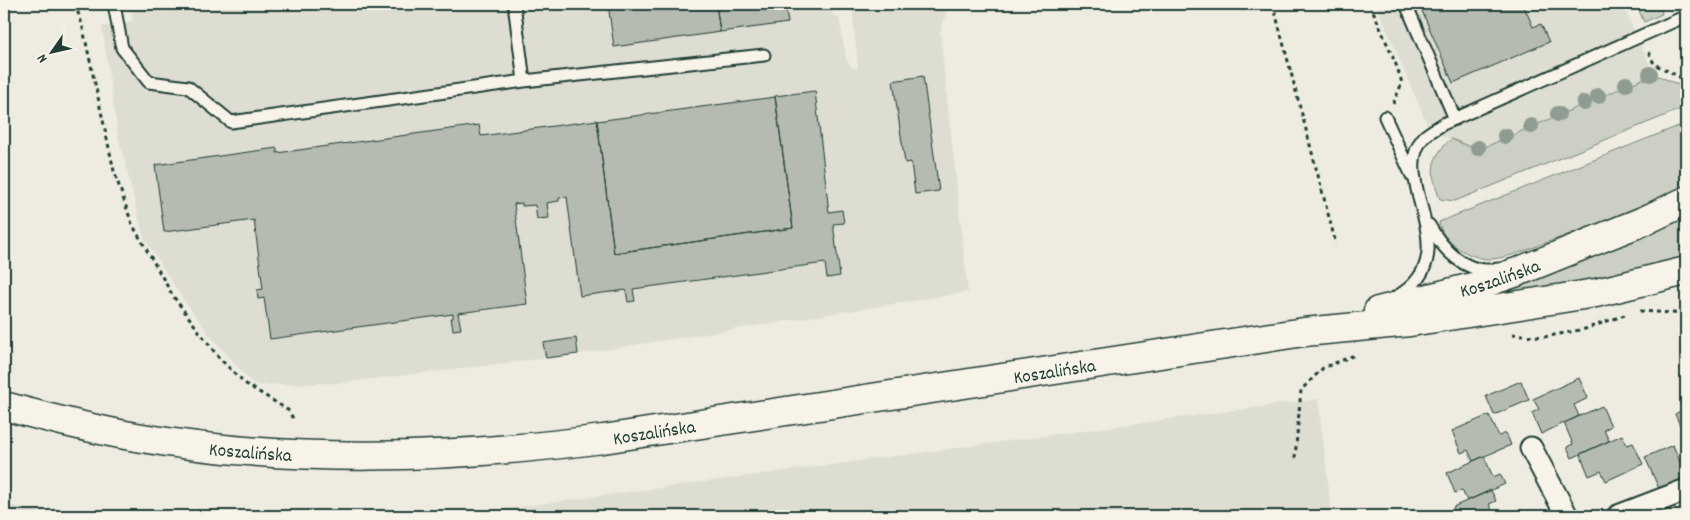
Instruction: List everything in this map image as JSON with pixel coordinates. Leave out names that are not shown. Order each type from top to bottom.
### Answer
[{"type":"street","name":"Koszalińska","points":[[1304,332],[1368,313],[1476,286],[1567,253],[1686,201]]},
{"type":"street","name":"Koszalińska","points":[[4,406],[93,428],[199,446],[275,453],[338,456],[452,454],[539,447],[612,438],[1304,332],[1410,322],[1596,292],[1686,271]]},
{"type":"street","points":[[1531,448],[1567,516]]},
{"type":"street","points":[[1618,516],[1686,490]]},
{"type":"lane","points":[[114,4],[122,48],[149,82],[188,87],[231,122],[524,81],[764,55]]},
{"type":"lane","points":[[514,4],[524,81]]},
{"type":"lane","points":[[1406,4],[1455,119]]},
{"type":"lane","points":[[1368,313],[1401,294],[1418,280],[1427,260],[1428,244],[1425,219],[1413,165],[1417,149],[1424,137],[1443,124],[1686,16]]},
{"type":"lane","points":[[1385,117],[1418,188]]},
{"type":"lane","points":[[1425,219],[1446,251],[1460,261],[1477,268],[1493,270],[1603,236]]},
{"type":"path","points":[[75,4],[82,24],[114,172],[132,224],[173,296],[219,358],[246,384],[288,410],[294,420]]},
{"type":"path","points":[[1273,4],[1336,244]]},
{"type":"path","points":[[1370,4],[1402,83],[1393,105],[1385,117]]},
{"type":"path","points":[[1642,36],[1654,64],[1686,80]]},
{"type":"path","points":[[1638,310],[1686,314]]},
{"type":"path","points":[[1511,334],[1544,337],[1585,328],[1629,313]]},
{"type":"path","points":[[1295,458],[1301,390],[1324,368],[1361,354]]},
{"type":"shaded area","points":[[131,4],[831,4],[833,17],[839,17],[846,59],[851,66],[858,69],[852,4],[949,4],[940,32],[968,292],[566,356],[338,383],[257,385],[250,381],[209,334],[180,295],[144,238],[118,136],[102,27],[132,21]]},
{"type":"shaded area","points":[[1376,4],[1622,4],[1654,74],[1478,150],[1430,131]]},
{"type":"shaded area","points":[[1636,4],[1660,4],[1662,14],[1644,22]]},
{"type":"shaded area","points":[[1654,74],[1686,88],[1686,107],[1455,201],[1440,199],[1434,182],[1435,160],[1451,139],[1478,150]]},
{"type":"shaded area","points":[[1686,123],[1686,185],[1651,201],[1563,237],[1505,257],[1491,259],[1483,259],[1467,253],[1451,243],[1441,229],[1439,222]]},
{"type":"shaded area","points":[[1686,215],[1686,258],[1615,278],[1446,302]]},
{"type":"shaded area","points":[[1318,399],[1332,516],[398,516],[481,512]]},
{"type":"shaded area","points":[[4,504],[58,516],[4,516]]},
{"type":"building","points":[[608,4],[716,4],[720,32],[614,47]]},
{"type":"building","points":[[716,4],[785,4],[788,23],[720,32]]},
{"type":"building","points":[[1419,4],[1523,4],[1533,27],[1541,24],[1549,42],[1453,83]]},
{"type":"building","points":[[923,76],[939,191],[915,194],[911,162],[905,163],[893,81]]},
{"type":"building","points":[[815,91],[829,212],[842,210],[844,223],[833,224],[840,276],[827,278],[825,263],[633,289],[635,301],[628,302],[626,290],[580,296],[567,197],[559,198],[559,201],[547,203],[549,218],[537,219],[535,205],[522,206],[522,203],[514,204],[527,304],[458,313],[461,329],[453,330],[451,318],[453,318],[453,314],[270,339],[264,298],[258,299],[257,290],[263,289],[254,220],[164,232],[155,165],[277,148],[277,153],[479,125],[481,136],[597,120],[614,253],[793,228],[775,96]]},
{"type":"building","points":[[775,97],[793,228],[614,253],[597,121]]},
{"type":"building","points":[[576,338],[578,354],[546,358],[543,343]]},
{"type":"building","points":[[1579,378],[1588,398],[1574,405],[1579,416],[1541,434],[1532,413],[1539,409],[1533,399]]},
{"type":"building","points":[[1521,381],[1529,400],[1494,415],[1486,396]]},
{"type":"building","points":[[1602,406],[1611,426],[1604,430],[1609,441],[1572,458],[1567,447],[1573,444],[1564,423]]},
{"type":"building","points":[[1686,408],[1686,439],[1675,414]]},
{"type":"building","points":[[1489,415],[1499,436],[1506,433],[1511,445],[1473,461],[1468,450],[1461,453],[1452,431]]},
{"type":"building","points":[[1622,435],[1627,445],[1633,443],[1643,464],[1606,481],[1601,471],[1589,476],[1580,454]]},
{"type":"building","points":[[1673,445],[1686,481],[1660,491],[1645,457]]},
{"type":"building","points":[[1484,456],[1493,477],[1500,474],[1505,484],[1467,501],[1462,490],[1455,493],[1447,473]]},
{"type":"building","points":[[1491,490],[1496,501],[1489,504],[1495,516],[1457,516],[1453,507]]}]
